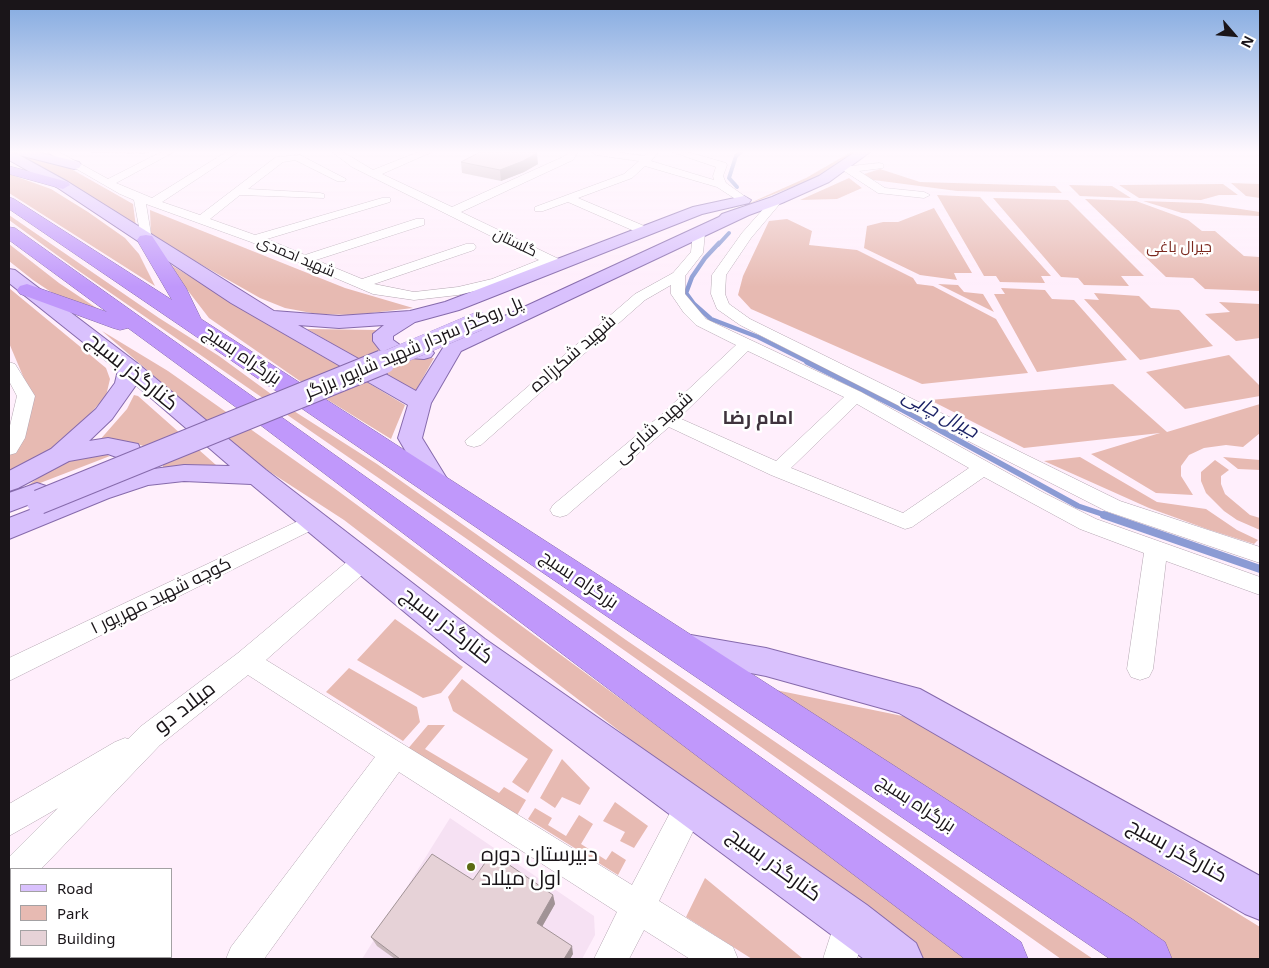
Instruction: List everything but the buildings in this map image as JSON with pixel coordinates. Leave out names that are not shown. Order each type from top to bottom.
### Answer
[{"type":"highway","name":"بزرگراه بسیج","points":[[9,202],[1116,935],[1148,959]]},
{"type":"highway","name":"بزرگراه بسیج","points":[[9,232],[272,422],[1004,959]]},
{"type":"highway","points":[[146,240],[176,288],[193,324]]},
{"type":"highway","points":[[18,282],[150,335]]},
{"type":"main road","points":[[81,197],[270,317],[420,404]]},
{"type":"main road","points":[[410,317],[383,334],[383,341],[387,346],[395,351],[419,354],[453,347],[699,233],[761,197]]},
{"type":"main road","points":[[270,317],[339,322],[410,317],[452,306],[554,262],[645,231],[698,210],[743,206],[783,197]]},
{"type":"main road","name":"پل روگذر سردار شهید شاپور برزگر","points":[[9,514],[38,497],[334,383],[475,318],[676,231],[743,206]]},
{"type":"main road","name":"کنارگذر بسیج","points":[[18,282],[129,368],[256,476],[473,648],[851,921],[900,959]]},
{"type":"main road","points":[[439,486],[410,438],[420,404],[453,347]]},
{"type":"main road","points":[[9,482],[60,454],[104,414],[126,384],[129,368]]},
{"type":"main road","points":[[60,454],[108,446],[128,450],[132,458],[129,465],[121,476],[100,492]]},
{"type":"main road","points":[[9,529],[100,492],[146,477],[167,473],[256,476]]},
{"type":"main road","name":"پل روگذر سردار شهید شاپور برزگر","points":[[9,502],[38,497]]},
{"type":"main road","name":"کنارگذر بسیج","points":[[677,646],[766,662],[908,700],[1260,899]]},
{"type":"street","name":"شهید احمدی","points":[[138,197],[255,239],[361,284],[394,295],[435,295],[496,282],[554,262]]},
{"type":"street","points":[[146,240],[146,201],[153,197]]},
{"type":"street","points":[[201,220],[230,197]]},
{"type":"street","name":"گلستان","points":[[422,197],[554,262]]},
{"type":"street","points":[[451,212],[483,197]]},
{"type":"street","points":[[734,197],[743,206]]},
{"type":"street","points":[[539,210],[568,198],[645,231]]},
{"type":"street","points":[[255,239],[386,200]]},
{"type":"street","points":[[777,200],[746,236],[719,275],[718,294],[722,306],[745,322],[1113,506],[1260,556]]},
{"type":"street","points":[[304,260],[420,222]]},
{"type":"street","points":[[699,233],[697,253],[678,276],[678,294],[689,310],[701,322],[854,396],[1088,524],[1260,586]]},
{"type":"street","points":[[361,284],[470,247]]},
{"type":"street","name":"شهید شکرزاده","points":[[474,441],[640,297],[678,276]]},
{"type":"street","name":"شهید شارعی","points":[[560,510],[667,419],[746,344]]},
{"type":"street","points":[[9,367],[17,398],[16,438],[9,449]]},
{"type":"street","points":[[778,470],[854,396]]},
{"type":"street","points":[[667,419],[778,470],[905,522],[983,468]]},
{"type":"street","name":"کوچه شهید مهرپور ۱","points":[[9,670],[313,521]]},
{"type":"street","points":[[1140,669],[1156,549]]},
{"type":"street","name":"میلاد دو","points":[[20,868],[150,736],[246,661],[363,561]]},
{"type":"street","points":[[246,661],[721,959]]},
{"type":"street","points":[[9,822],[150,736]]},
{"type":"street","points":[[243,959],[395,754]]},
{"type":"street","points":[[611,959],[691,805]]},
{"type":"street","points":[[840,959],[851,921]]},
{"type":"shaded area","name":"دبیرستان دوره اول میلاد","points":[[450,818],[594,916],[595,935],[582,959],[362,959]]},
{"type":"green space","points":[[16,197],[64,197],[88,212],[125,238],[139,254],[155,286]]},
{"type":"green space","points":[[89,197],[121,197],[133,204],[136,227]]},
{"type":"green space","points":[[763,197],[766,197],[741,207]]},
{"type":"green space","points":[[806,197],[841,197],[837,199],[800,200]]},
{"type":"green space","points":[[938,197],[980,197],[1051,276],[1041,276],[1045,283],[1000,282],[996,276],[984,276]]},
{"type":"green space","points":[[1138,197],[1211,197],[1201,200]]},
{"type":"green space","points":[[993,198],[1068,200],[1144,276],[1121,276],[1129,286],[1084,285],[1078,278],[1061,277]]},
{"type":"green space","name":"جیرال باغی","points":[[1085,199],[1136,201],[1188,220],[1202,231],[1215,231],[1244,256],[1260,257],[1260,291],[1205,289],[1193,278],[1166,277]]},
{"type":"green space","points":[[1143,201],[1201,203],[1260,212],[1260,216],[1182,213]]},
{"type":"green space","points":[[934,208],[972,273],[954,273],[957,280],[920,275],[864,248],[867,226],[883,222],[898,222]]},
{"type":"green space","points":[[150,210],[345,288],[413,308],[354,315],[317,314],[285,308],[260,298],[151,236]]},
{"type":"green space","points":[[9,215],[159,318],[219,356],[297,413],[377,464],[626,640],[1093,959],[1061,959],[464,537],[76,269],[9,220]]},
{"type":"green space","points":[[787,219],[812,231],[809,245],[857,250],[913,278],[917,284],[933,286],[996,319],[1028,373],[922,384],[751,309],[738,295],[743,276],[769,221]]},
{"type":"green space","points":[[9,244],[59,283],[98,309],[57,296],[33,280],[9,261]]},
{"type":"green space","points":[[166,262],[405,405],[391,439],[323,397],[209,318]]},
{"type":"green space","points":[[938,284],[958,285],[964,292],[983,294],[994,312]]},
{"type":"green space","points":[[9,288],[106,368],[110,379],[106,396],[88,416],[51,451],[9,478],[9,457],[31,395],[9,343]]},
{"type":"green space","points":[[1001,288],[1045,290],[1052,299],[1074,300],[1127,360],[1037,372],[994,294],[1005,294]]},
{"type":"green space","points":[[1094,293],[1139,296],[1151,308],[1179,310],[1213,346],[1140,360],[1084,299],[1099,300]]},
{"type":"green space","points":[[1219,302],[1260,304],[1260,338],[1236,341],[1205,314],[1230,312]]},
{"type":"green space","points":[[307,329],[377,330],[375,343],[384,356],[401,360],[434,358],[415,392]]},
{"type":"green space","points":[[102,331],[168,371],[334,488],[724,775],[903,909],[965,959],[917,959],[344,520],[250,459]]},
{"type":"green space","points":[[1229,355],[1260,386],[1260,396],[1185,409],[1146,372]]},
{"type":"green space","points":[[1113,384],[1167,432],[1260,404],[1260,433],[1243,447],[1226,445],[1204,448],[1189,455],[1181,466],[1181,476],[1193,495],[1156,493],[1091,454],[1160,433],[1024,448],[930,400]]},
{"type":"green space","points":[[134,395],[138,396],[216,465],[163,470],[163,463],[150,448],[137,444],[98,442],[127,409]]},
{"type":"green space","points":[[100,453],[110,456],[22,490],[54,466],[77,456]]},
{"type":"green space","points":[[1080,457],[1157,502],[1206,509],[1237,530],[1258,540],[1254,544],[1149,508],[1044,461]]},
{"type":"green space","points":[[1223,457],[1260,460],[1260,470],[1238,469]]},
{"type":"green space","points":[[1215,460],[1229,470],[1221,476],[1221,484],[1225,494],[1250,515],[1260,518],[1260,530],[1237,520],[1224,511],[1206,493],[1201,481],[1201,472]]},
{"type":"green space","points":[[395,619],[463,667],[441,693],[423,698],[357,660]]},
{"type":"green space","points":[[349,668],[417,707],[420,722],[403,741],[326,692]]},
{"type":"green space","points":[[462,679],[553,750],[528,793],[512,782],[528,759],[453,711],[448,697]]},
{"type":"green space","points":[[761,687],[922,720],[1260,927],[1260,959],[1171,959]]},
{"type":"green space","points":[[428,725],[445,725],[425,749],[499,793],[504,787],[526,800],[516,817],[406,751]]},
{"type":"green space","points":[[562,759],[590,788],[580,805],[562,797],[555,808],[540,798]]},
{"type":"green space","points":[[615,802],[648,826],[634,848],[620,841],[625,832],[603,821]]},
{"type":"green space","points":[[535,808],[552,818],[548,825],[566,836],[579,815],[593,824],[581,844],[606,860],[612,851],[626,860],[618,875],[528,819]]},
{"type":"green space","points":[[705,878],[802,958],[752,959],[686,917]]},
{"type":"waterway","name":"جیرال چایی","points":[[718,245],[729,233]]},
{"type":"waterway","name":"جیرال چایی","points":[[719,243],[705,258],[692,277],[686,293],[694,304],[711,319],[758,337],[810,363]]},
{"type":"waterway","name":"جیرال چایی","points":[[807,362],[903,410],[1078,506],[1108,516]]},
{"type":"waterway","name":"جیرال چایی","points":[[1104,515],[1260,569]]},
{"type":"place","name":"دبیرستان دوره اول میلاد","points":[[471,867]]},
{"type":"district","name":"امام رضا","points":[[758,419]]}]
